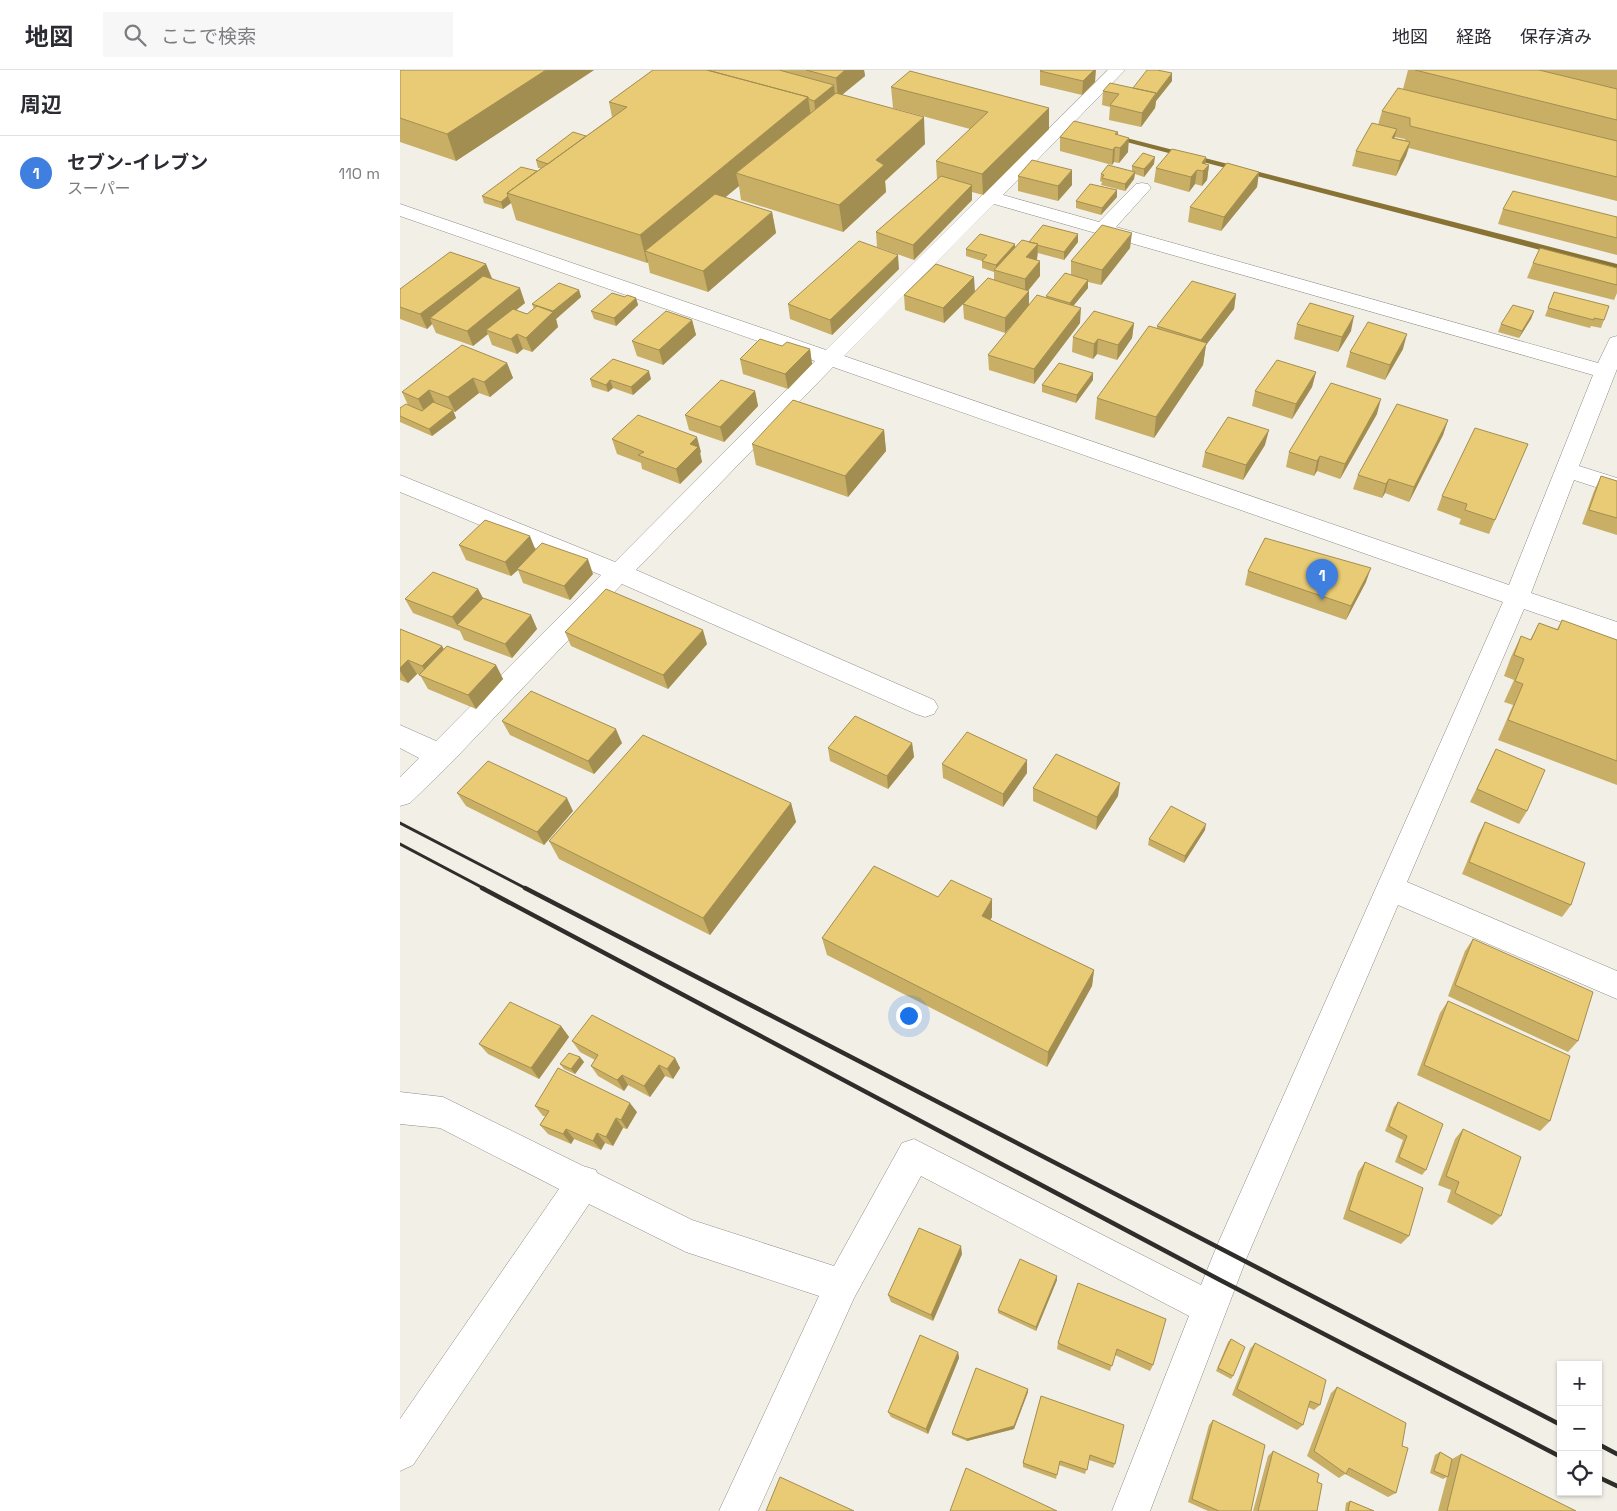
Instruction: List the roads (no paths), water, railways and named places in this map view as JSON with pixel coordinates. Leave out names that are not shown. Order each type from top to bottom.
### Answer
[{"type":"street","points":[[400,796],[830,358],[1117,70]]},
{"type":"street","points":[[1103,229],[1142,188]]},
{"type":"street","points":[[990,197],[1605,372]]},
{"type":"street","points":[[400,210],[1617,632]]},
{"type":"street","points":[[1131,1511],[1230,1253],[1517,597],[1617,342]]},
{"type":"street","points":[[1566,470],[1617,486]]},
{"type":"street","points":[[400,483],[619,573],[925,707]]},
{"type":"street","points":[[400,736],[440,756]]},
{"type":"street","points":[[1390,888],[1617,986]]},
{"type":"street","points":[[400,1108],[443,1112],[686,1235],[842,1286]]},
{"type":"street","points":[[738,1511],[842,1286],[914,1155],[1209,1308]]},
{"type":"street","points":[[400,1452],[584,1182]]},
{"type":"waterway","points":[[1114,136],[1617,267]]},
{"type":"railway","points":[[400,823],[527,889]]},
{"type":"railway","points":[[400,844],[485,889]]},
{"type":"railway","points":[[482,888],[1220,1280],[1557,1455]]},
{"type":"railway","points":[[525,888],[1557,1423]]},
{"type":"railway","points":[[1602,1446],[1617,1454]]},
{"type":"railway","points":[[1602,1479],[1617,1486]]},
{"type":"place","name":"セブン-イレブン","points":[[1322,600]]}]
